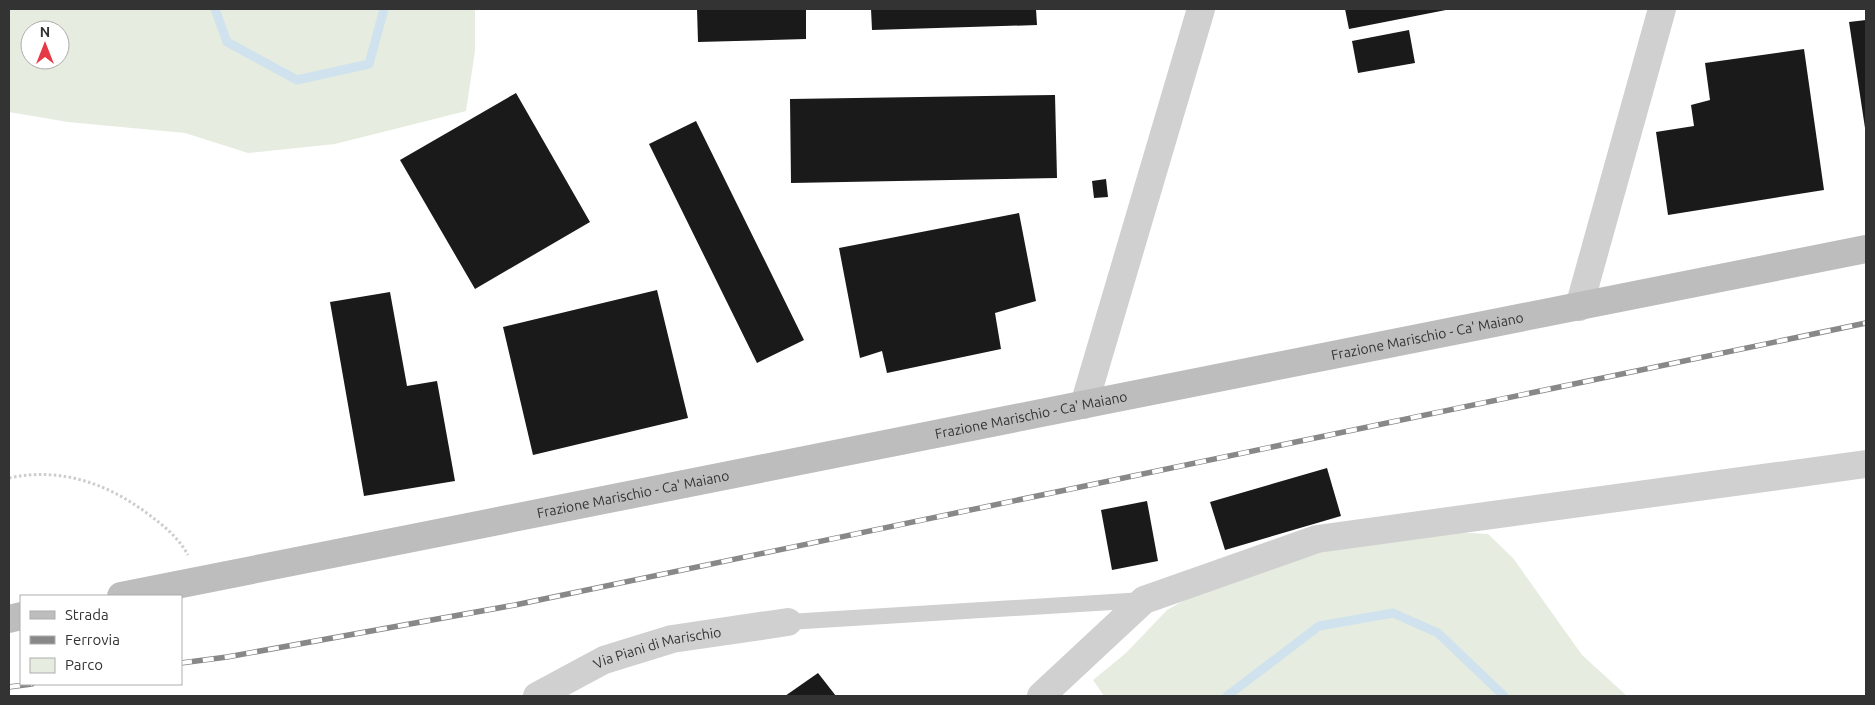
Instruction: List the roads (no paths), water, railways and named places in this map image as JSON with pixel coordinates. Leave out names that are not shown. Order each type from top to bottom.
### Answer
[{"type":"main road","name":"Frazione Marischio - Ca' Maiano","points":[[126,595],[1579,307],[1866,248]]},
{"type":"street","points":[[1084,405],[1201,9]]},
{"type":"street","points":[[1579,307],[1662,9]]},
{"type":"street","points":[[1041,696],[1144,600],[1317,539],[1866,464]]},
{"type":"street","name":"Via Piani di Marischio","points":[[537,696],[604,660],[672,639],[788,622]]},
{"type":"lane","points":[[788,622],[1144,600]]},
{"type":"waterway","points":[[215,9],[227,42],[297,80],[369,64],[384,9]]},
{"type":"waterway","points":[[1227,696],[1319,626],[1393,613],[1438,633],[1504,696]]},
{"type":"railway","points":[[182,663],[227,657],[515,605],[1866,323]]},
{"type":"railway","points":[[9,687],[24,685]]}]
